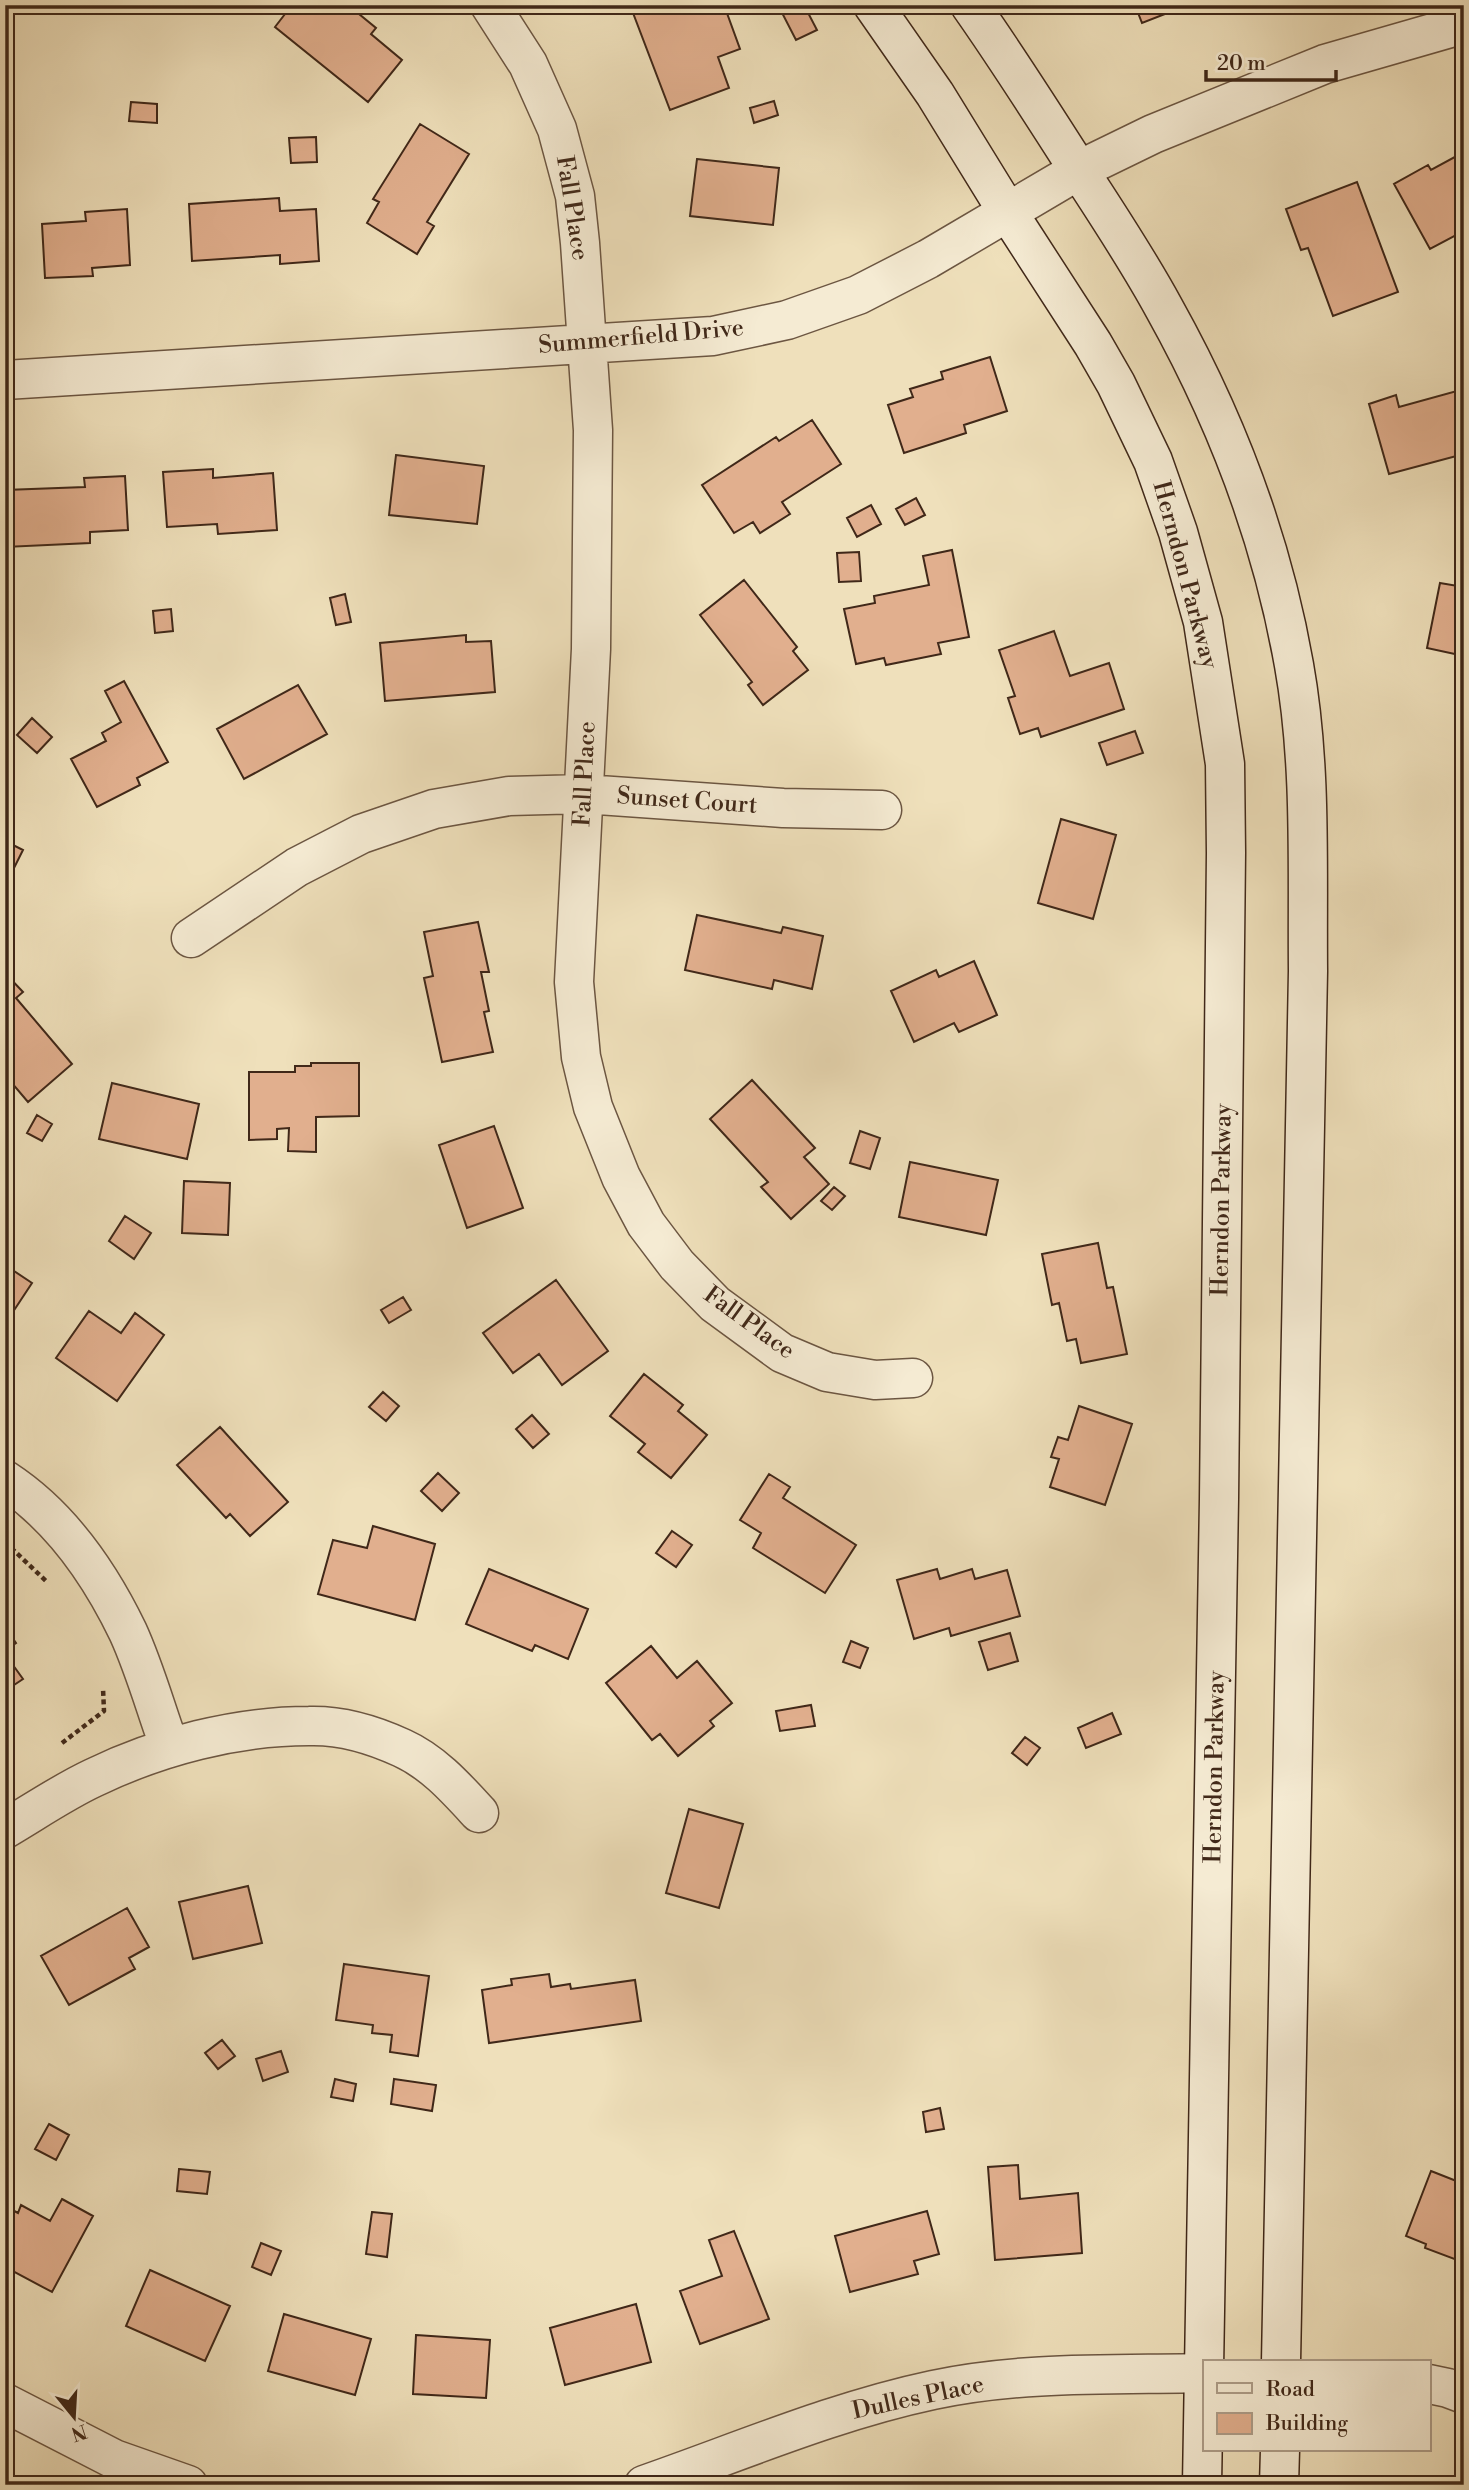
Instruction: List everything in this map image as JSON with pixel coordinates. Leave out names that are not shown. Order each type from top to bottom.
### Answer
[{"type":"street","name":"Fall Place","points":[[491,5],[528,64],[557,129],[575,196],[580,243],[593,457],[591,649],[574,982],[581,1057],[593,1107],[621,1177],[646,1224],[677,1265],[715,1304],[782,1353],[827,1372],[875,1380],[913,1378]]},
{"type":"street","name":"Herndon Parkway","points":[[873,5],[935,94],[1093,344],[1116,384],[1153,461],[1178,532],[1203,622],[1225,764],[1219,1513],[1205,2360]]},
{"type":"street","points":[[970,5],[1118,230],[1165,309],[1198,374],[1253,506],[1275,577],[1294,666],[1303,740],[1307,816],[1308,971],[1281,2360]]},
{"type":"street","name":"Summerfield Drive","points":[[5,380],[713,336],[786,320],[859,295],[928,259],[1079,170],[1153,134],[1325,64],[1464,24]]},
{"type":"street","name":"Sunset Court","points":[[191,938],[297,867],[361,834],[434,809],[509,796],[584,794],[783,808],[882,810]]},
{"type":"street","points":[[5,1480],[58,1526],[97,1575],[128,1633],[170,1748]]},
{"type":"street","points":[[5,1829],[93,1778],[170,1748],[241,1732],[311,1726],[360,1732],[404,1749],[445,1777],[479,1813]]},
{"type":"street","name":"Dulles Place","points":[[644,2485],[684,2478],[853,2411],[934,2390],[1028,2377],[1203,2373]]},
{"type":"street","points":[[1430,2384],[1464,2393]]},
{"type":"street","points":[[5,2403],[114,2459],[188,2485]]},
{"type":"street","name":"Herndon Parkway","points":[[1202,2485],[1203,2448]]},
{"type":"street","points":[[1279,2485],[1280,2452]]},
{"type":"path","points":[[5,1542],[48,1583]]},
{"type":"path","points":[[59,1745],[104,1711],[104,1689],[100,1678]]},
{"type":"building","points":[[292,5],[348,5],[376,28],[371,34],[402,60],[368,102],[275,27]]},
{"type":"building","points":[[630,5],[724,5],[740,49],[718,57],[729,88],[670,110]]},
{"type":"building","points":[[778,5],[804,5],[817,30],[796,40]]},
{"type":"building","points":[[1135,5],[1188,5],[1142,23]]},
{"type":"building","points":[[774,101],[778,115],[754,123],[750,108]]},
{"type":"building","points":[[131,102],[157,104],[157,123],[129,121]]},
{"type":"building","points":[[420,124],[469,154],[427,222],[434,226],[417,254],[367,223],[379,202],[373,199]]},
{"type":"building","points":[[316,137],[317,162],[291,163],[289,138]]},
{"type":"building","points":[[1464,152],[1464,231],[1430,249],[1394,184],[1428,165],[1431,170]]},
{"type":"building","points":[[697,159],[779,168],[773,225],[690,216]]},
{"type":"building","points":[[1357,182],[1398,292],[1333,316],[1308,248],[1301,250],[1286,209]]},
{"type":"building","points":[[279,198],[280,211],[316,209],[319,261],[280,264],[280,255],[192,261],[189,204]]},
{"type":"building","points":[[127,209],[130,265],[92,268],[93,276],[45,278],[42,224],[86,221],[85,212]]},
{"type":"building","points":[[990,357],[1007,411],[964,425],[966,433],[904,453],[888,405],[913,397],[910,389],[943,379],[941,372]]},
{"type":"building","points":[[1464,389],[1464,454],[1389,474],[1369,404],[1396,395],[1399,407]]},
{"type":"building","points":[[812,420],[841,464],[782,502],[790,514],[760,533],[753,522],[734,533],[702,485],[776,437],[779,441]]},
{"type":"building","points":[[396,455],[484,466],[477,524],[389,515]]},
{"type":"building","points":[[213,469],[213,478],[273,473],[277,530],[218,534],[217,524],[167,527],[163,472]]},
{"type":"building","points":[[125,476],[128,530],[90,532],[90,543],[5,547],[5,490],[85,487],[84,478]]},
{"type":"building","points":[[916,498],[925,515],[905,525],[896,509]]},
{"type":"building","points":[[871,505],[881,524],[857,537],[847,518]]},
{"type":"building","points":[[952,550],[969,637],[938,643],[941,654],[886,665],[884,658],[856,664],[844,609],[875,603],[874,596],[929,585],[923,556]]},
{"type":"building","points":[[859,552],[861,581],[839,582],[837,553]]},
{"type":"building","points":[[744,580],[797,647],[793,651],[808,670],[763,705],[748,685],[752,682],[700,615]]},
{"type":"building","points":[[1440,583],[1464,587],[1464,656],[1427,648]]},
{"type":"building","points":[[345,594],[351,622],[336,625],[330,598]]},
{"type":"building","points":[[171,609],[173,631],[155,633],[153,611]]},
{"type":"building","points":[[1054,631],[1070,676],[1109,663],[1124,709],[1041,737],[1038,728],[1020,734],[1008,698],[1015,696],[999,650]]},
{"type":"building","points":[[466,635],[466,642],[491,641],[495,692],[385,701],[380,643]]},
{"type":"building","points":[[124,681],[168,762],[137,778],[140,785],[97,807],[71,759],[106,741],[102,733],[121,722],[105,691]]},
{"type":"building","points":[[298,685],[327,734],[244,779],[217,729]]},
{"type":"building","points":[[32,718],[52,737],[37,753],[17,735]]},
{"type":"building","points":[[1135,731],[1143,753],[1107,765],[1099,743]]},
{"type":"building","points":[[1061,819],[1116,835],[1093,919],[1038,903]]},
{"type":"building","points":[[5,841],[23,850],[5,886]]},
{"type":"building","points":[[697,915],[781,933],[783,927],[823,936],[812,989],[774,980],[772,989],[685,970]]},
{"type":"building","points":[[478,922],[489,972],[481,972],[489,1011],[484,1012],[493,1052],[442,1062],[424,978],[433,976],[424,932]]},
{"type":"building","points":[[974,961],[997,1015],[959,1032],[954,1023],[914,1042],[891,991],[936,970],[939,977]]},
{"type":"building","points":[[5,973],[23,992],[16,998],[72,1064],[28,1102],[5,1075]]},
{"type":"building","points":[[311,1063],[359,1063],[359,1116],[316,1117],[316,1152],[288,1151],[289,1128],[277,1129],[277,1139],[249,1140],[249,1072],[295,1072],[295,1066],[311,1066]]},
{"type":"building","points":[[752,1080],[815,1148],[804,1157],[829,1184],[791,1219],[761,1187],[768,1182],[710,1119]]},
{"type":"building","points":[[112,1083],[199,1104],[187,1159],[99,1139]]},
{"type":"building","points":[[37,1115],[52,1124],[42,1141],[27,1133]]},
{"type":"building","points":[[494,1126],[523,1208],[467,1228],[439,1145]]},
{"type":"building","points":[[860,1131],[880,1138],[870,1169],[850,1163]]},
{"type":"building","points":[[910,1162],[998,1180],[986,1235],[899,1217]]},
{"type":"building","points":[[184,1181],[230,1183],[228,1235],[182,1233]]},
{"type":"building","points":[[834,1187],[845,1196],[832,1210],[821,1201]]},
{"type":"building","points":[[125,1216],[151,1233],[134,1259],[109,1241]]},
{"type":"building","points":[[1098,1243],[1107,1288],[1113,1287],[1127,1354],[1081,1363],[1076,1339],[1067,1341],[1059,1303],[1052,1305],[1042,1254]]},
{"type":"building","points":[[5,1265],[32,1283],[5,1324]]},
{"type":"building","points":[[556,1280],[608,1351],[562,1385],[539,1354],[513,1373],[483,1333]]},
{"type":"building","points":[[403,1297],[411,1310],[389,1323],[381,1310]]},
{"type":"building","points":[[89,1311],[121,1333],[135,1313],[164,1335],[117,1401],[56,1358]]},
{"type":"building","points":[[644,1374],[683,1405],[678,1411],[707,1435],[671,1478],[638,1452],[645,1444],[610,1416]]},
{"type":"building","points":[[383,1392],[399,1406],[386,1421],[369,1407]]},
{"type":"building","points":[[1079,1406],[1132,1424],[1105,1505],[1050,1487],[1059,1459],[1051,1457],[1058,1437],[1068,1440]]},
{"type":"building","points":[[532,1415],[549,1434],[533,1448],[516,1429]]},
{"type":"building","points":[[220,1427],[288,1502],[250,1536],[230,1514],[226,1518],[177,1465]]},
{"type":"building","points":[[438,1473],[459,1493],[442,1511],[421,1491]]},
{"type":"building","points":[[769,1474],[790,1487],[783,1498],[856,1545],[825,1593],[753,1548],[761,1533],[740,1520]]},
{"type":"building","points":[[373,1526],[435,1544],[415,1620],[318,1594],[333,1540],[367,1548]]},
{"type":"building","points":[[672,1531],[692,1545],[676,1567],[656,1553]]},
{"type":"building","points":[[489,1569],[588,1609],[568,1659],[535,1645],[532,1651],[466,1624]]},
{"type":"building","points":[[937,1569],[940,1579],[972,1569],[975,1579],[1007,1570],[1020,1616],[951,1636],[949,1628],[914,1639],[897,1580]]},
{"type":"building","points":[[5,1627],[16,1643],[5,1651]]},
{"type":"building","points":[[1010,1633],[1018,1661],[988,1670],[979,1642]]},
{"type":"building","points":[[851,1641],[868,1648],[860,1668],[843,1662]]},
{"type":"building","points":[[651,1646],[677,1678],[697,1661],[732,1703],[710,1721],[714,1726],[678,1756],[660,1734],[652,1740],[606,1683]]},
{"type":"building","points":[[5,1654],[23,1679],[5,1691]]},
{"type":"building","points":[[811,1705],[815,1726],[780,1731],[776,1711]]},
{"type":"building","points":[[1112,1713],[1121,1734],[1086,1748],[1078,1728]]},
{"type":"building","points":[[1025,1737],[1040,1748],[1027,1765],[1012,1753]]},
{"type":"building","points":[[689,1809],[743,1824],[719,1908],[666,1893]]},
{"type":"building","points":[[248,1886],[262,1943],[193,1959],[179,1902]]},
{"type":"building","points":[[127,1908],[149,1947],[129,1958],[135,1969],[69,2005],[41,1956]]},
{"type":"building","points":[[344,1964],[429,1976],[418,2056],[390,2052],[392,2035],[372,2033],[373,2025],[336,2020]]},
{"type":"building","points":[[549,1974],[551,1987],[570,1984],[571,1989],[635,1980],[641,2021],[489,2043],[482,1990],[512,1985],[511,1979]]},
{"type":"building","points":[[222,2040],[235,2056],[218,2069],[205,2053]]},
{"type":"building","points":[[281,2051],[288,2072],[263,2081],[256,2059]]},
{"type":"building","points":[[335,2079],[356,2084],[353,2101],[331,2097]]},
{"type":"building","points":[[394,2079],[436,2085],[432,2111],[391,2104]]},
{"type":"building","points":[[940,2108],[944,2129],[926,2132],[923,2112]]},
{"type":"building","points":[[49,2124],[69,2135],[56,2160],[35,2149]]},
{"type":"building","points":[[1018,2165],[1020,2199],[1078,2193],[1082,2253],[995,2260],[988,2167]]},
{"type":"building","points":[[179,2169],[210,2172],[207,2194],[177,2191]]},
{"type":"building","points":[[1431,2171],[1464,2184],[1464,2259],[1458,2256],[1457,2260],[1425,2248],[1426,2244],[1406,2236]]},
{"type":"building","points":[[62,2199],[93,2216],[52,2292],[5,2267],[5,2206],[18,2213],[21,2205],[50,2221]]},
{"type":"building","points":[[927,2211],[939,2254],[914,2261],[918,2274],[850,2292],[835,2236]]},
{"type":"building","points":[[372,2212],[392,2214],[387,2257],[366,2254]]},
{"type":"building","points":[[734,2231],[769,2319],[700,2344],[680,2291],[722,2276],[709,2240]]},
{"type":"building","points":[[261,2243],[281,2251],[271,2275],[252,2267]]},
{"type":"building","points":[[150,2270],[230,2306],[205,2361],[126,2326]]},
{"type":"building","points":[[636,2304],[651,2362],[565,2385],[550,2328]]},
{"type":"building","points":[[284,2314],[371,2339],[355,2395],[268,2371]]},
{"type":"building","points":[[416,2335],[490,2340],[486,2398],[413,2394]]}]
